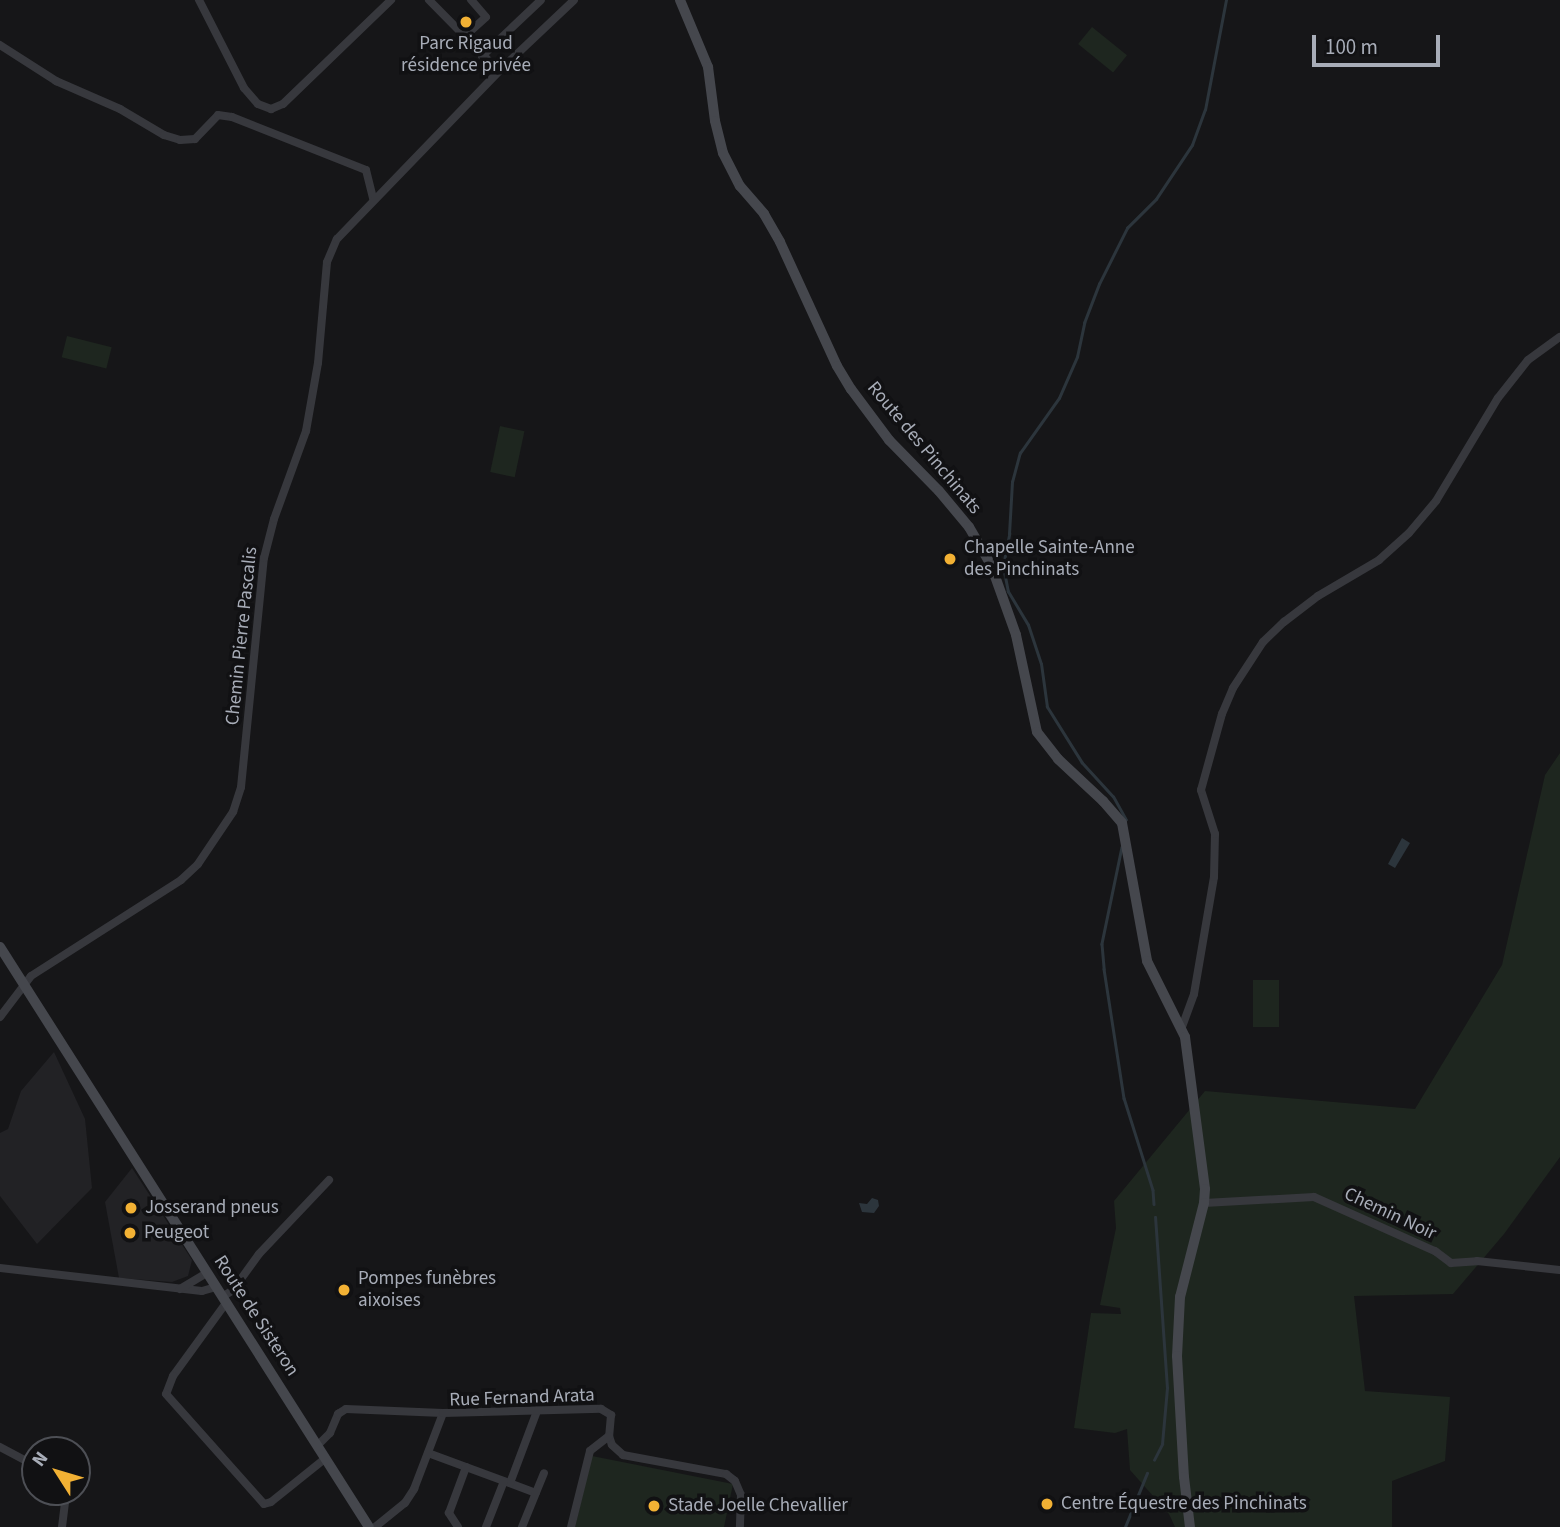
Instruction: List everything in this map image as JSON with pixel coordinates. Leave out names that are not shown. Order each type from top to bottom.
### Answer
[{"type":"street","points":[[199,0],[244,88],[258,104],[271,110],[282,104],[391,0]]},
{"type":"street","points":[[429,0],[499,71]]},
{"type":"street","points":[[465,36],[486,17],[471,0]]},
{"type":"street","points":[[482,56],[541,0]]},
{"type":"street","name":"Chemin Pierre Pascalis","points":[[23,984],[181,880],[198,864],[233,812],[241,787],[264,558],[272,527],[306,431],[318,363],[327,261],[337,239],[373,200],[499,71],[574,0]]},
{"type":"street","name":"Route des Pinchinats","points":[[680,0],[708,67],[715,121],[723,153],[740,186],[764,214],[837,366],[852,389],[889,440],[939,491],[969,527],[991,565],[1016,635],[1037,732],[1058,759],[1103,800],[1123,828],[1147,961],[1182,1027],[1194,1100],[1204,1203],[1185,1270],[1177,1356],[1184,1477],[1190,1527]]},
{"type":"street","points":[[0,45],[56,81],[120,109],[164,135],[180,140],[195,139],[218,115],[232,117],[366,170],[373,200]]},
{"type":"street","points":[[1182,1027],[1194,994],[1214,877],[1215,834],[1201,790],[1222,713],[1233,688],[1263,642],[1283,622],[1379,560],[1409,533],[1436,501],[1498,398],[1528,360],[1560,337]]},
{"type":"street","name":"Route de Sisteron","points":[[0,947],[372,1527]]},
{"type":"street","points":[[0,1017],[23,984]]},
{"type":"street","points":[[326,1458],[271,1502],[264,1504],[166,1394],[173,1377],[224,1300],[259,1254],[329,1180]]},
{"type":"street","name":"Chemin Noir","points":[[1204,1203],[1314,1197],[1435,1251],[1451,1263],[1477,1261],[1560,1270]]},
{"type":"street","points":[[0,1268],[202,1291],[216,1287]]},
{"type":"street","points":[[180,1289],[207,1273]]},
{"type":"street","points":[[318,1445],[330,1433],[338,1414],[346,1409],[443,1413]]},
{"type":"street","name":"Rue Fernand Arata","points":[[372,1527],[405,1503],[414,1489],[443,1413],[601,1409],[611,1415],[609,1436]]},
{"type":"street","points":[[486,1527],[537,1411]]},
{"type":"street","points":[[571,1527],[590,1451],[609,1436],[612,1445],[624,1455],[726,1474],[734,1480],[741,1495],[740,1527]]},
{"type":"street","points":[[0,1447],[21,1458]]},
{"type":"street","points":[[428,1453],[536,1493]]},
{"type":"street","points":[[458,1527],[449,1513],[466,1467]]},
{"type":"street","points":[[522,1527],[544,1473]]},
{"type":"street","points":[[62,1527],[64,1506]]},
{"type":"shaded area","points":[[1092,27],[1127,55],[1113,72],[1078,44]]},
{"type":"shaded area","points":[[67,336],[112,347],[106,368],[62,357]]},
{"type":"shaded area","points":[[500,426],[524,431],[515,477],[490,472]]},
{"type":"shaded area","points":[[1560,753],[1560,1157],[1504,1234],[1453,1294],[1354,1296],[1365,1391],[1450,1397],[1445,1461],[1392,1481],[1392,1527],[1175,1527],[1169,1514],[1130,1470],[1127,1429],[1115,1433],[1074,1428],[1091,1313],[1121,1314],[1120,1308],[1100,1305],[1116,1228],[1114,1201],[1205,1091],[1415,1109],[1502,965],[1545,775]]},
{"type":"shaded area","points":[[1402,838],[1410,843],[1395,868],[1388,864]]},
{"type":"shaded area","points":[[1253,980],[1279,980],[1279,1027],[1253,1027]]},
{"type":"shaded area","points":[[54,1052],[85,1119],[92,1188],[37,1244],[0,1196],[0,1133],[8,1129],[21,1091]]},
{"type":"shaded area","points":[[132,1168],[192,1260],[188,1276],[172,1282],[119,1278],[105,1202]]},
{"type":"shaded area","points":[[872,1198],[878,1200],[879,1206],[874,1213],[862,1212],[859,1203],[867,1204]]},
{"type":"shaded area","name":"Stade Joelle Chevallier","points":[[592,1456],[733,1484],[724,1527],[575,1527]]},
{"type":"waterway","points":[[1126,820],[1113,797],[1082,763],[1047,707],[1041,664],[1028,625],[1008,592],[1003,566],[1009,534],[1012,482],[1020,453],[1059,398],[1077,357],[1084,323],[1099,284],[1127,228],[1156,199],[1192,145],[1205,110],[1226,0]]},
{"type":"waterway","points":[[1122,847],[1102,944],[1104,969],[1124,1098],[1153,1190],[1154,1204]]},
{"type":"waterway","points":[[1154,1460],[1162,1444],[1167,1388],[1155,1217]]},
{"type":"waterway","points":[[1125,1527],[1147,1473]]},
{"type":"place","name":"Parc Rigaud résidence privée","points":[[466,22]]},
{"type":"place","name":"Chapelle Sainte-Anne des Pinchinats","points":[[950,559]]},
{"type":"place","name":"Josserand pneus","points":[[131,1208]]},
{"type":"place","name":"Peugeot","points":[[130,1233]]},
{"type":"place","name":"Pompes funèbres aixoises","points":[[344,1290]]},
{"type":"place","name":"Centre Équestre des Pinchinats","points":[[1047,1504]]},
{"type":"place","name":"Stade Joelle Chevallier","points":[[654,1506]]}]
